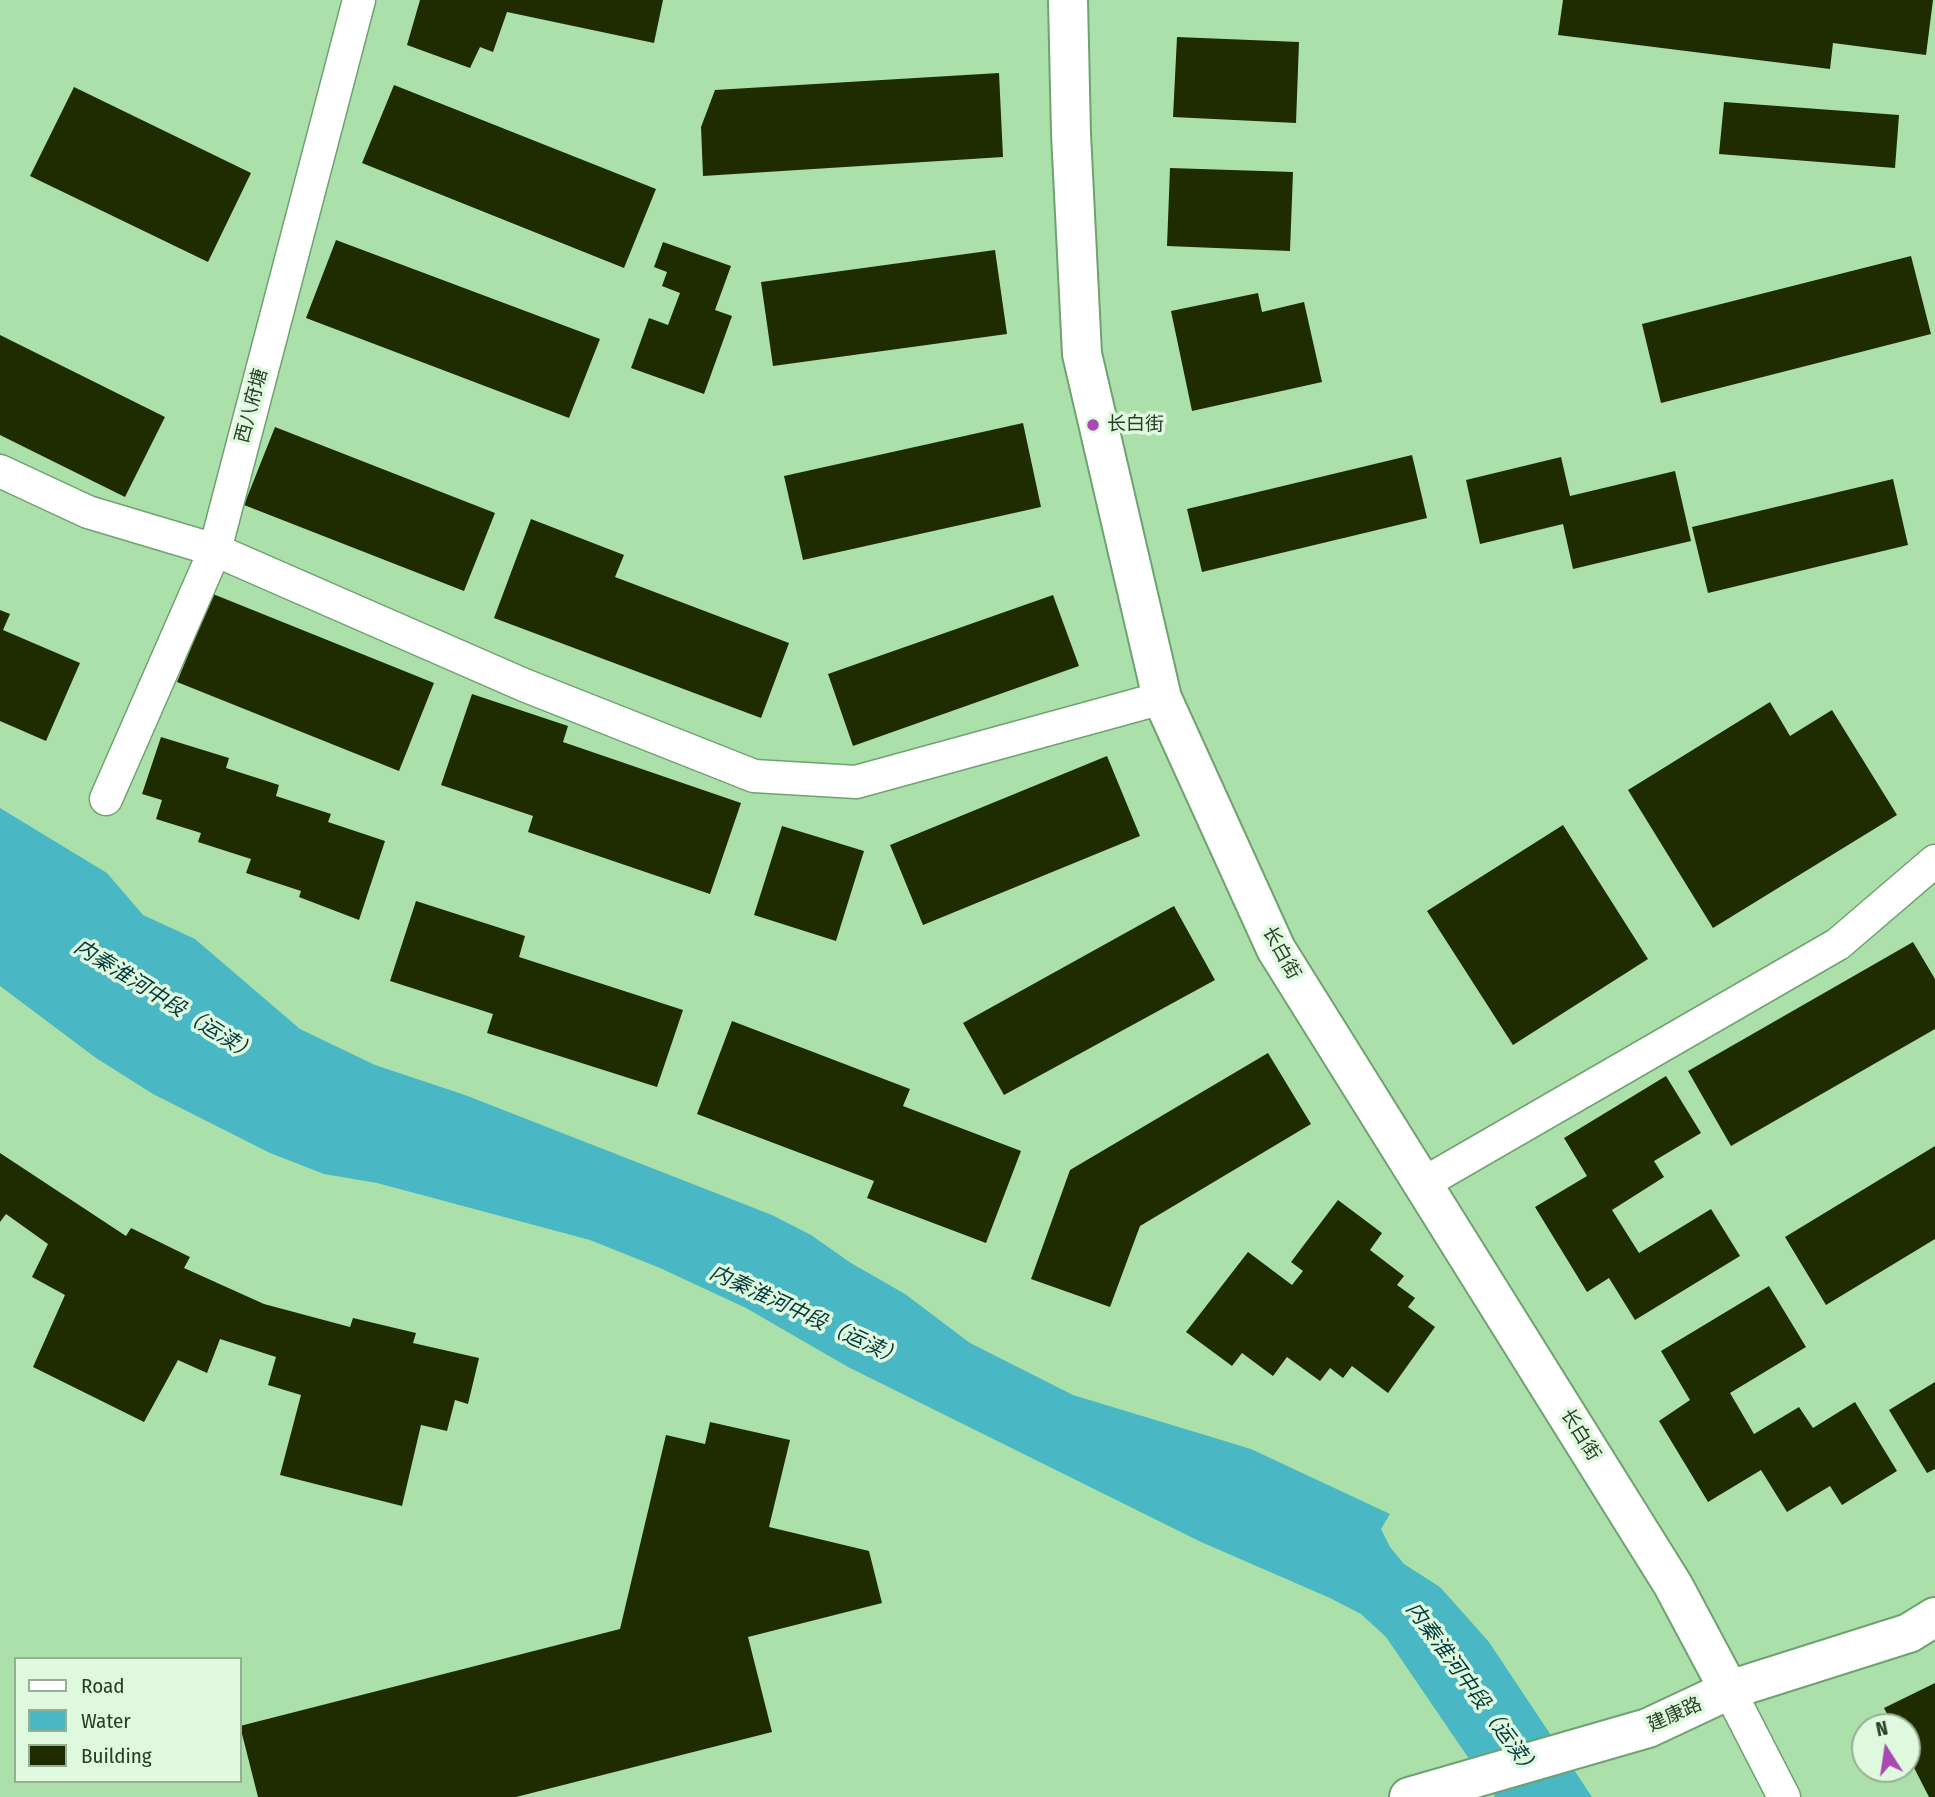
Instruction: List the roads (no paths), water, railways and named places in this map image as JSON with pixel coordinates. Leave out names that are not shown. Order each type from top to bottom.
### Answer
[{"type":"street","name":"西八府塘","points":[[106,799],[215,550],[359,0]]},
{"type":"street","name":"长白街","points":[[1068,0],[1071,134],[1082,354],[1162,698],[1276,949],[1673,1585],[1729,1690]]},
{"type":"street","points":[[0,471],[88,512],[215,550],[524,685],[754,776],[856,782],[1162,698]]},
{"type":"street","points":[[1424,1183],[1839,944],[1935,861]]},
{"type":"street","name":"建康路","points":[[1409,1797],[1648,1728],[1729,1690],[1909,1633],[1935,1616]]},
{"type":"street","points":[[1729,1690],[1784,1797]]},
{"type":"water","name":"内秦淮河中段（运渎）","points":[[0,808],[107,873],[143,915],[195,939],[300,1029],[375,1065],[465,1095],[772,1215],[811,1235],[851,1263],[905,1294],[970,1343],[1073,1395],[1251,1449],[1390,1514],[1381,1529],[1390,1547],[1404,1564],[1440,1587],[1489,1642],[1592,1797],[1495,1797],[1386,1637],[1361,1614],[1201,1542],[848,1367],[746,1308],[660,1268],[590,1240],[377,1183],[324,1174],[270,1153],[153,1094],[96,1058],[0,986]]},
{"type":"place","name":"长白街","points":[[1093,425]]}]
